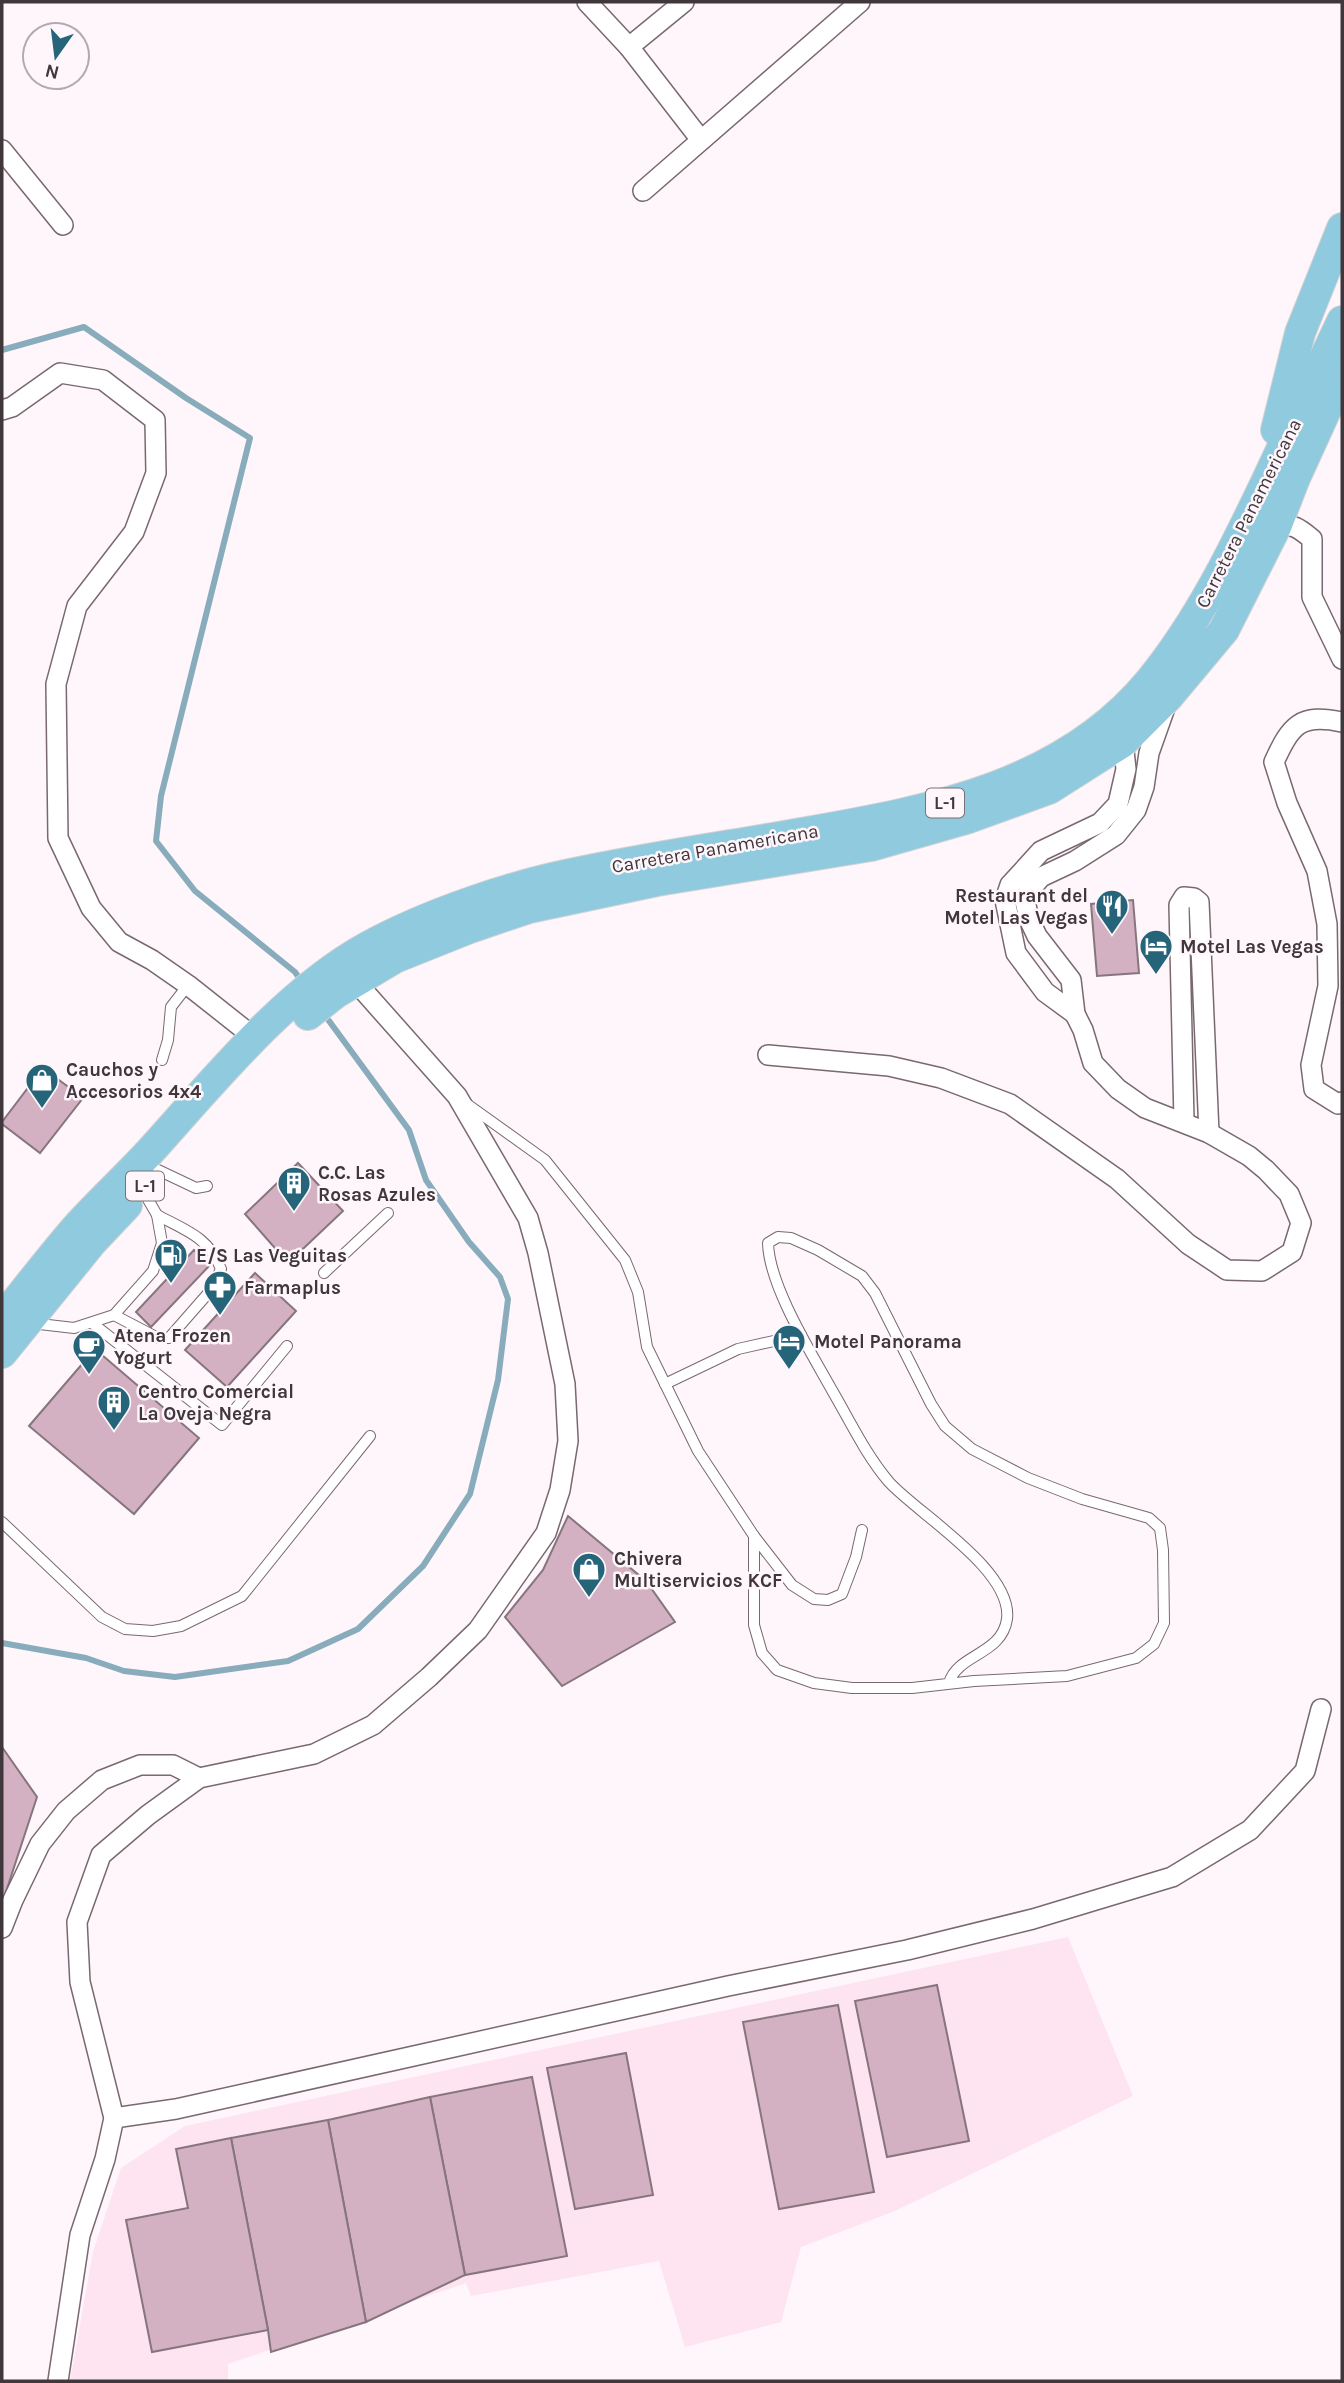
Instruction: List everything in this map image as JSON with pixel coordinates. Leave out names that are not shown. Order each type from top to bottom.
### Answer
[{"type":"main road","points":[[1261,491],[1300,333],[1342,228]]},
{"type":"main road","name":"Carretera Panamericana","points":[[338,983],[346,959],[373,944],[507,890],[566,875],[851,824],[958,800],[1011,781],[1056,760],[1100,730],[1147,685],[1177,645],[1220,576],[1342,321]]},
{"type":"main road","name":"Carretera Panamericana","points":[[143,1178],[214,1080],[255,1038],[289,1018],[338,983],[470,928],[529,908],[657,881],[872,846],[969,818],[1049,789],[1123,742],[1168,697],[1224,630],[1276,527],[1342,375]]},
{"type":"main road","points":[[1319,424],[1342,388]]},
{"type":"main road","name":"Carretera Panamericana","points":[[2,1353],[11,1319],[78,1226],[143,1178],[245,1073],[289,1018]]},
{"type":"street","points":[[587,2],[629,47],[701,140]]},
{"type":"street","points":[[629,47],[684,2]]},
{"type":"street","points":[[643,191],[860,2]]},
{"type":"street","points":[[2,150],[63,225]]},
{"type":"street","points":[[2,410],[12,407],[60,373],[103,380],[155,420],[156,473],[134,532],[77,606],[56,684],[58,838],[90,908],[119,942],[152,960],[188,985],[255,1038]]},
{"type":"street","points":[[1276,527],[1284,524],[1297,526],[1312,539],[1312,597],[1342,659]]},
{"type":"street","points":[[1074,1014],[1071,980],[1037,936],[1024,901],[1041,877],[1075,861],[1115,835],[1136,810],[1144,787],[1149,753],[1168,697]]},
{"type":"street","points":[[1342,722],[1320,718],[1299,722],[1283,741],[1273,762],[1287,803],[1317,871],[1327,924],[1328,986],[1311,1065],[1314,1089],[1338,1104],[1342,1102]]},
{"type":"street","points":[[768,1055],[889,1066],[941,1078],[1010,1104],[1117,1179],[1188,1244],[1227,1270],[1262,1271],[1292,1252],[1301,1223],[1289,1194],[1248,1156],[1184,1121],[1145,1108],[1118,1089],[1093,1063],[1083,1030],[1074,1014],[1045,992],[1016,953],[1005,900],[1010,885],[1041,851],[1100,824],[1118,804],[1126,769],[1123,742]]},
{"type":"street","points":[[1184,1121],[1179,905],[1184,897],[1194,898],[1199,902],[1209,1133]]},
{"type":"street","points":[[58,2381],[80,2235],[105,2159],[114,2118],[80,1982],[76,1922],[100,1855],[148,1815],[199,1778],[314,1754],[373,1725],[478,1630],[546,1533],[560,1490],[568,1441],[565,1384],[538,1253],[528,1218],[457,1097],[338,983]]},
{"type":"street","points":[[114,2118],[176,2109],[728,1986],[907,1950],[1032,1919],[1172,1877],[1250,1830],[1305,1771],[1321,1709]]},
{"type":"street","points":[[2,1928],[40,1843],[66,1811],[102,1780],[141,1765],[173,1765],[199,1778]]},
{"type":"lane","points":[[162,1060],[168,1040],[171,1007],[188,985]]},
{"type":"lane","points":[[457,1097],[545,1160],[625,1260],[638,1292],[646,1347],[698,1451],[754,1536],[792,1585],[814,1599],[828,1600],[842,1594],[856,1557],[862,1530]]},
{"type":"lane","points":[[143,1178],[196,1188],[207,1186]]},
{"type":"lane","points":[[11,1319],[74,1328],[114,1315],[153,1271],[162,1243],[157,1215],[143,1178]]},
{"type":"lane","points":[[324,1273],[388,1213]]},
{"type":"lane","points":[[114,1315],[158,1338],[169,1338],[211,1290],[220,1269],[215,1253],[202,1240],[157,1215]]},
{"type":"lane","points":[[754,1536],[754,1625],[762,1653],[777,1670],[814,1683],[852,1688],[912,1688],[949,1683],[1067,1676],[1136,1658],[1154,1644],[1164,1623],[1160,1528],[1149,1518],[1082,1499],[1028,1478],[972,1449],[945,1426],[931,1404],[875,1293],[862,1276],[791,1238],[778,1237],[768,1242],[769,1260],[801,1335],[866,1452],[891,1484],[954,1536],[989,1573],[1003,1599],[1007,1617],[1003,1635],[980,1655],[957,1668],[949,1683]]},
{"type":"lane","points":[[92,1322],[222,1425],[287,1346]]},
{"type":"lane","points":[[664,1384],[738,1349],[801,1335]]},
{"type":"lane","points":[[2,1522],[102,1617],[125,1629],[153,1631],[181,1626],[242,1596],[370,1436]]},
{"type":"shaded area","points":[[1068,1937],[1133,2096],[895,2211],[801,2247],[781,2322],[685,2347],[659,2261],[471,2296],[466,2283],[228,2364],[228,2381],[70,2381],[93,2252],[121,2168],[185,2126]]},
{"type":"building","points":[[1133,900],[1139,973],[1097,976],[1091,904]]},
{"type":"building","name":"Cauchos y Accesorios 4x4","points":[[43,1068],[83,1098],[40,1153],[2,1122]]},
{"type":"building","name":"C.C. Las Rosas Azules","points":[[298,1163],[343,1211],[288,1263],[245,1214]]},
{"type":"building","points":[[194,1250],[210,1265],[151,1327],[136,1312]]},
{"type":"building","points":[[255,1273],[296,1311],[227,1387],[185,1350]]},
{"type":"building","name":"Centro Comercial La Oveja Negra","points":[[95,1349],[199,1438],[134,1514],[29,1426]]},
{"type":"building","name":"Chivera Multiservicios KCF","points":[[568,1516],[646,1581],[675,1622],[562,1686],[505,1617],[543,1570]]},
{"type":"building","points":[[2,1747],[37,1797],[2,1904]]},
{"type":"building","points":[[937,1985],[969,2141],[887,2157],[855,2001]]},
{"type":"building","points":[[838,2005],[874,2192],[779,2209],[743,2022]]},
{"type":"building","points":[[626,2053],[653,2195],[575,2209],[547,2068]]},
{"type":"building","points":[[532,2077],[567,2256],[465,2275],[430,2097]]},
{"type":"building","points":[[430,2097],[465,2275],[366,2322],[328,2120]]},
{"type":"building","points":[[328,2120],[366,2322],[271,2352],[231,2138]]},
{"type":"building","points":[[231,2138],[268,2330],[152,2352],[126,2220],[188,2208],[176,2149]]},
{"type":"waterway","points":[[2,350],[84,327],[186,398],[250,438],[161,796],[156,841],[195,891],[295,972],[302,982]]},
{"type":"waterway","points":[[2,1643],[86,1658],[124,1671],[175,1677],[288,1661],[358,1629],[423,1566],[470,1494],[498,1380],[508,1299],[500,1277],[469,1242],[426,1180],[409,1130],[324,1014]]},
{"type":"place","name":"Restaurant del Motel Las Vegas","points":[[1112,936]]},
{"type":"place","name":"Motel Las Vegas","points":[[1156,976]]},
{"type":"place","name":"Cauchos y Accesorios 4x4","points":[[42,1110]]},
{"type":"place","name":"C.C. Las Rosas Azules","points":[[294,1213]]},
{"type":"place","name":"E/S Las Veguitas","points":[[171,1285]]},
{"type":"place","name":"Farmaplus","points":[[220,1317]]},
{"type":"place","name":"Motel Panorama","points":[[789,1371]]},
{"type":"place","name":"Atena Frozen Yogurt","points":[[89,1376]]},
{"type":"place","name":"Centro Comercial La Oveja Negra","points":[[114,1432]]},
{"type":"place","name":"Chivera Multiservicios KCF","points":[[589,1599]]}]
